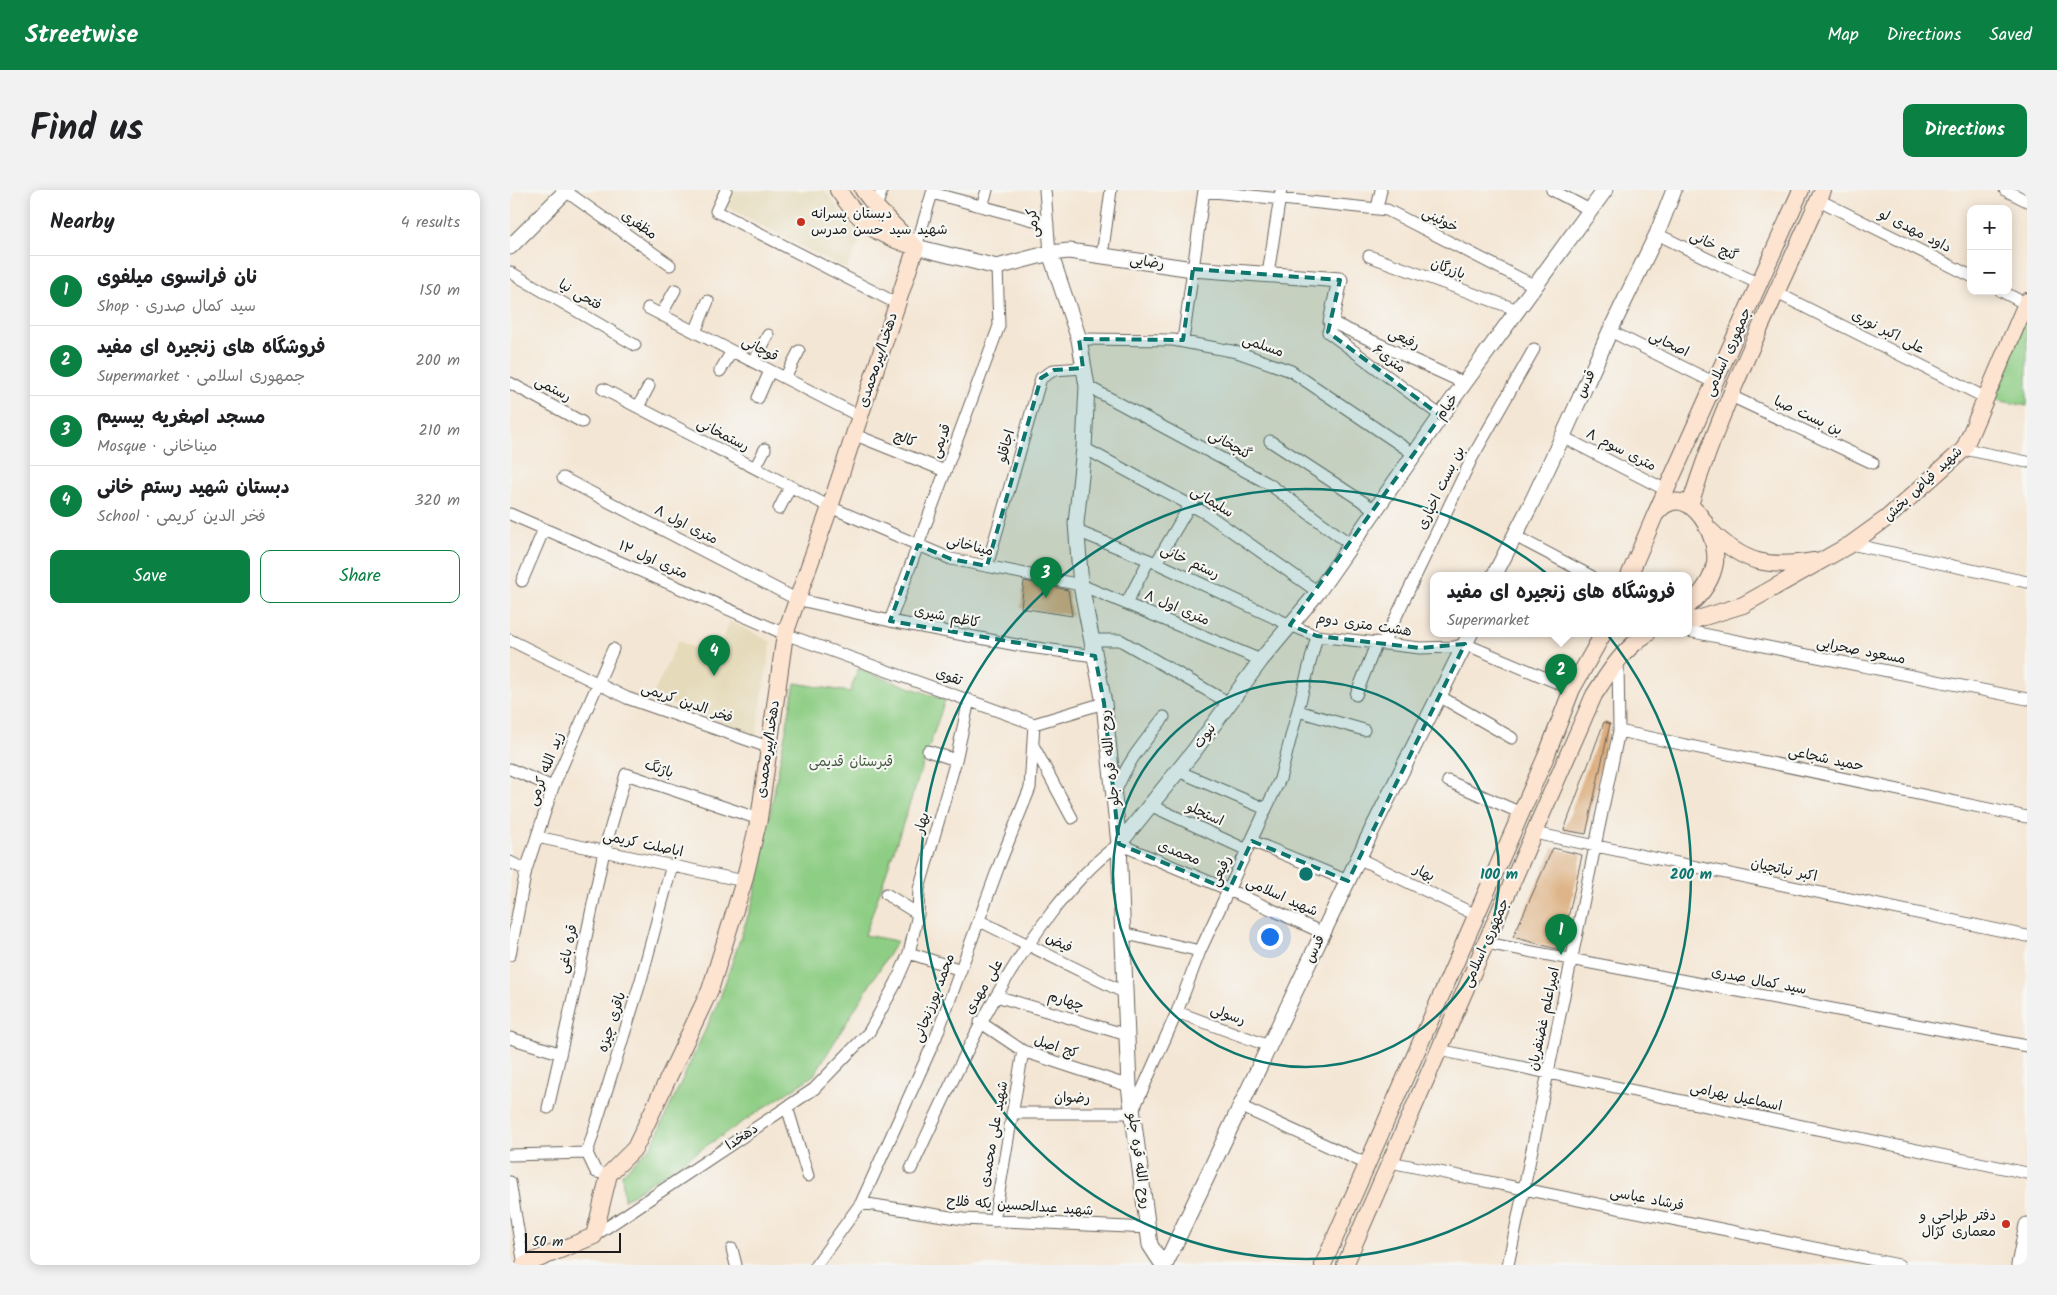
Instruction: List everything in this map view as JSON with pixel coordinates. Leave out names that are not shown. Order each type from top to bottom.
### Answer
[{"type":"main road","points":[[838,190],[862,221],[887,238],[916,247]]},
{"type":"main road","points":[[863,190],[876,207],[916,247]]},
{"type":"main road","name":"جمهوری اسلامی","points":[[1631,572],[1801,190]]},
{"type":"main road","name":"جمهوری اسلامی","points":[[1690,505],[1702,467],[1731,396],[1821,195]]},
{"type":"main road","name":"دهخدا/پیرمحمدی","points":[[609,1174],[636,1148],[710,990],[744,881],[759,818],[784,634],[830,507],[916,247]]},
{"type":"main road","name":"شهید فیاض بخش","points":[[1692,621],[1743,605],[1826,560],[1887,518],[1964,449],[2026,303]]},
{"type":"main road","points":[[1655,515],[1666,504],[1682,502],[1690,505],[1696,510],[1707,527],[1723,543],[1737,553],[1756,562],[1785,566],[1826,560]]},
{"type":"main road","points":[[1692,602],[1701,594],[1708,583],[1715,563],[1714,546],[1707,527]]},
{"type":"main road","name":"جمهوری اسلامی","points":[[1323,1265],[1521,813],[1572,689],[1601,637]]},
{"type":"main road","name":"جمهوری اسلامی","points":[[1346,1265],[1594,695],[1627,648],[1643,637]]},
{"type":"main road","points":[[594,1236],[609,1174]]},
{"type":"main road","name":"دهخدا","points":[[524,1265],[594,1236]]},
{"type":"street","points":[[510,248],[566,190]]},
{"type":"street","name":"مظفری","points":[[566,190],[670,265]]},
{"type":"street","points":[[726,190],[716,211],[896,303]]},
{"type":"street","points":[[876,207],[882,190]]},
{"type":"street","points":[[982,206],[987,190]]},
{"type":"street","name":"کرمی","points":[[1045,190],[1050,253]]},
{"type":"street","points":[[1102,256],[1111,190]]},
{"type":"street","points":[[1183,342],[1204,190]]},
{"type":"street","name":"خوئینی","points":[[1204,190],[1280,194],[1387,210],[1535,286]]},
{"type":"street","points":[[1377,208],[1381,190]]},
{"type":"street","points":[[1552,190],[1590,210]]},
{"type":"street","name":"خیام","points":[[1290,625],[1318,592],[1374,509],[1605,190]]},
{"type":"street","name":"قدس","points":[[1496,572],[1563,437],[1657,234],[1674,190]]},
{"type":"street","points":[[2005,190],[2027,201]]},
{"type":"street","points":[[916,247],[932,191],[1048,224]]},
{"type":"street","points":[[1268,274],[1280,194]]},
{"type":"street","name":"داود مهدی لو","points":[[1821,195],[1967,274]]},
{"type":"street","name":"گنج خانی","points":[[1657,234],[1759,284]]},
{"type":"street","name":"رضایی","points":[[916,247],[997,267],[1050,253],[1070,251],[1193,269],[1340,280],[1331,322]]},
{"type":"street","name":"روح الله قره جلو","points":[[1050,253],[1079,339],[1086,386],[1084,448],[1076,531],[1081,585],[1104,702],[1114,796],[1132,1113],[1150,1245],[1164,1265]]},
{"type":"street","name":"بازرگان","points":[[1369,256],[1518,310]]},
{"type":"street","name":"قدیمی","points":[[890,621],[999,326],[997,267]]},
{"type":"street","name":"فتحی نیا","points":[[510,272],[634,345]]},
{"type":"street","points":[[661,315],[675,290]]},
{"type":"street","name":"علی اکبر نوری","points":[[1777,293],[1986,398]]},
{"type":"street","points":[[2009,295],[2026,303]]},
{"type":"street","points":[[695,332],[708,302]]},
{"type":"street","name":"قوچانی","points":[[648,308],[860,416]]},
{"type":"street","name":"رفیعی","points":[[1331,322],[1464,383]]},
{"type":"street","name":"۶متری","points":[[1331,322],[1328,332],[1441,416]]},
{"type":"street","name":"اصحابی","points":[[1610,332],[1715,383]]},
{"type":"street","points":[[754,362],[768,336]]},
{"type":"street","name":"مسلمی","points":[[1079,339],[1173,340],[1237,352],[1291,371],[1414,454]]},
{"type":"street","name":"بن بست اخباری","points":[[1356,694],[1472,458],[1534,349]]},
{"type":"street","points":[[720,371],[732,351]]},
{"type":"street","points":[[786,378],[799,351]]},
{"type":"street","name":"اجاقلو","points":[[987,566],[1041,378],[1054,370],[1083,368]]},
{"type":"street","points":[[758,398],[770,371]]},
{"type":"street","name":"رستمی","points":[[510,383],[582,422]]},
{"type":"street","points":[[638,407],[649,386]]},
{"type":"street","name":"گنجخانی","points":[[1086,386],[1269,484],[1350,544]]},
{"type":"street","name":"رستمخانی","points":[[603,389],[830,507]]},
{"type":"street","name":"بن بست صبا","points":[[1731,396],[1873,463]]},
{"type":"street","name":"کالج","points":[[854,434],[945,471]]},
{"type":"street","name":"۸ متری سوم","points":[[1563,437],[1666,490]]},
{"type":"street","points":[[1270,441],[1374,509]]},
{"type":"street","name":"سلیمانی","points":[[1084,448],[1207,514],[1318,592]]},
{"type":"street","points":[[754,468],[765,449]]},
{"type":"street","points":[[1964,449],[2027,462]]},
{"type":"street","name":"۸ متری اول","points":[[563,478],[796,599]]},
{"type":"street","points":[[779,509],[790,486]]},
{"type":"street","points":[[1126,604],[1190,505]]},
{"type":"street","name":"میناخانی","points":[[830,507],[951,558],[1081,585]]},
{"type":"street","name":"۱۲ متری اول","points":[[510,514],[784,634]]},
{"type":"street","points":[[522,581],[544,529]]},
{"type":"street","name":"رستم خانی","points":[[1076,531],[1153,562],[1290,625]]},
{"type":"street","points":[[1515,536],[1583,572]]},
{"type":"street","points":[[1851,544],[2027,582]]},
{"type":"street","name":"۸ متری اول","points":[[1081,585],[1261,660]]},
{"type":"street","name":"کاظم شیری","points":[[796,599],[890,621],[1022,646],[1095,656]]},
{"type":"street","name":"هشت متری دوم","points":[[1290,625],[1317,636],[1420,648],[1454,647],[1467,639]]},
{"type":"street","name":"نبوت","points":[[1118,844],[1178,771],[1261,660],[1290,625]]},
{"type":"street","name":"مسعود صحرایی","points":[[1692,632],[2027,699]]},
{"type":"street","name":"تقوی","points":[[784,634],[1034,724]]},
{"type":"street","name":"رفیعی","points":[[1132,1113],[1200,951],[1280,779],[1317,636]]},
{"type":"street","points":[[1467,639],[1572,689]]},
{"type":"street","name":"قدس","points":[[1164,1265],[1358,858],[1467,639]]},
{"type":"street","name":"فخر الدین کریمی","points":[[510,640],[628,698],[768,747]]},
{"type":"street","points":[[1092,640],[1120,640],[1229,703]]},
{"type":"street","name":"زید الله کرمی","points":[[510,955],[526,870],[553,786],[613,649]]},
{"type":"street","name":"امیراعلم غضنفریان","points":[[1508,1265],[1619,731],[1618,660]]},
{"type":"street","points":[[1439,696],[1512,738]]},
{"type":"street","name":"بهار","points":[[909,953],[918,914],[919,889],[956,760],[969,700]]},
{"type":"street","points":[[1034,724],[1104,702]]},
{"type":"street","points":[[1298,711],[1364,730]]},
{"type":"street","points":[[1114,796],[1124,770],[1135,752],[1164,717]]},
{"type":"street","name":"محمد پورزنجانی","points":[[816,1265],[861,1203],[936,1037],[1001,860],[1030,788],[1034,724]]},
{"type":"street","name":"حمید شجاعی","points":[[1619,731],[2027,817]]},
{"type":"street","points":[[1033,745],[1072,818]]},
{"type":"street","points":[[928,751],[956,760]]},
{"type":"street","points":[[510,769],[553,786]]},
{"type":"street","points":[[1178,771],[1266,810]]},
{"type":"street","name":"باژنگ","points":[[604,851],[626,774],[759,818]]},
{"type":"street","points":[[1448,781],[1521,813]]},
{"type":"street","name":"استجلو","points":[[1150,805],[1249,845],[1348,881]]},
{"type":"street","name":"اکبر نباتچیان","points":[[1534,833],[2027,936]]},
{"type":"street","name":"اباصلت کریمی","points":[[537,837],[744,881]]},
{"type":"street","name":"محمدی","points":[[1118,844],[1228,890]]},
{"type":"street","name":"علی مهدی","points":[[911,1169],[980,1022],[1027,944],[1068,892],[1101,857],[1118,844]]},
{"type":"street","name":"قره باغی","points":[[548,1108],[604,851]]},
{"type":"street","name":"بهار","points":[[1358,858],[1476,915]]},
{"type":"street","points":[[510,862],[526,870]]},
{"type":"street","name":"باقری چیزه","points":[[587,1153],[641,980],[672,865]]},
{"type":"street","name":"شهید اسلامی","points":[[1228,890],[1323,933]]},
{"type":"street","points":[[886,894],[918,914]]},
{"type":"street","name":"فیض","points":[[980,920],[1125,993]]},
{"type":"street","points":[[1122,933],[1200,951]]},
{"type":"street","name":"سید کمال صدری","points":[[1486,943],[2027,1046]]},
{"type":"street","points":[[909,953],[961,970]]},
{"type":"street","name":"دهخدا","points":[[594,1236],[814,1089],[869,1032],[896,983],[909,953]]},
{"type":"street","name":"چهارم","points":[[996,996],[1127,1035]]},
{"type":"street","name":"رسولی","points":[[1176,1012],[1268,1046]]},
{"type":"street","name":"کج اصل","points":[[980,1022],[1023,1052],[1129,1086]]},
{"type":"street","points":[[510,1038],[559,1053]]},
{"type":"street","name":"اسماعیل بهرامی","points":[[1439,1050],[2027,1173]]},
{"type":"street","name":"شهید علی محمدی","points":[[994,1221],[1023,1052]]},
{"type":"street","points":[[1240,1106],[1367,1164]]},
{"type":"street","points":[[786,1107],[808,1176]]},
{"type":"street","name":"رضوان","points":[[1012,1113],[1132,1113]]},
{"type":"street","points":[[510,1155],[587,1153],[596,1172],[609,1174]]},
{"type":"street","name":"فرشاد عباسی","points":[[1390,1162],[1898,1265]]},
{"type":"street","points":[[510,1185],[524,1265]]},
{"type":"street","name":"شهید عبدالحسین یکه فلاح","points":[[861,1203],[964,1219],[1148,1228]]},
{"type":"street","points":[[2019,1265],[2027,1225]]},
{"type":"street","points":[[732,1249],[736,1265]]},
{"type":"highlighted area","points":[[1193,269],[1340,280],[1328,332],[1441,416],[1290,625],[1317,636],[1420,648],[1465,644],[1348,881],[1252,841],[1229,890],[1119,844],[1104,703],[1095,656],[890,621],[918,545],[951,559],[987,566],[1041,378],[1054,370],[1083,368],[1079,339],[1183,340]]},
{"type":"shaded area","name":"دبستان پسرانه شهید سید حسن مدرس","points":[[730,190],[824,190],[861,239],[846,269],[723,205]]},
{"type":"shaded area","points":[[730,621],[771,642],[756,735],[652,697],[678,641],[715,656]]},
{"type":"green space","points":[[2027,309],[2027,406],[1986,398]]},
{"type":"green space","name":"قبرستان قدیمى","points":[[858,669],[945,700],[865,935],[897,941],[814,1075],[624,1200],[622,1174],[652,1145],[720,998],[753,901],[795,683],[850,692]]},
{"type":"building","points":[[1024,581],[1068,590],[1072,616],[1021,608]]},
{"type":"building","points":[[1604,722],[1610,724],[1586,834],[1564,830]]},
{"type":"building","points":[[1553,848],[1582,855],[1561,950],[1513,937]]},
{"type":"place","name":"دبستان پسرانه شهید سید حسن مدرس","points":[[801,222]]},
{"type":"place","name":"مسجد اصغریه بیسیم","points":[[1046,598]]},
{"type":"place","name":"دبستان شهید رستم خانی","points":[[714,676]]},
{"type":"place","name":"فروشگاه های زنجیره ای مفید","points":[[1561,695]]},
{"type":"place","name":"نان فرانسوی میلفوی","points":[[1561,955]]},
{"type":"place","name":"دفتر طراحى و معمارى کژال","points":[[2006,1224]]}]
